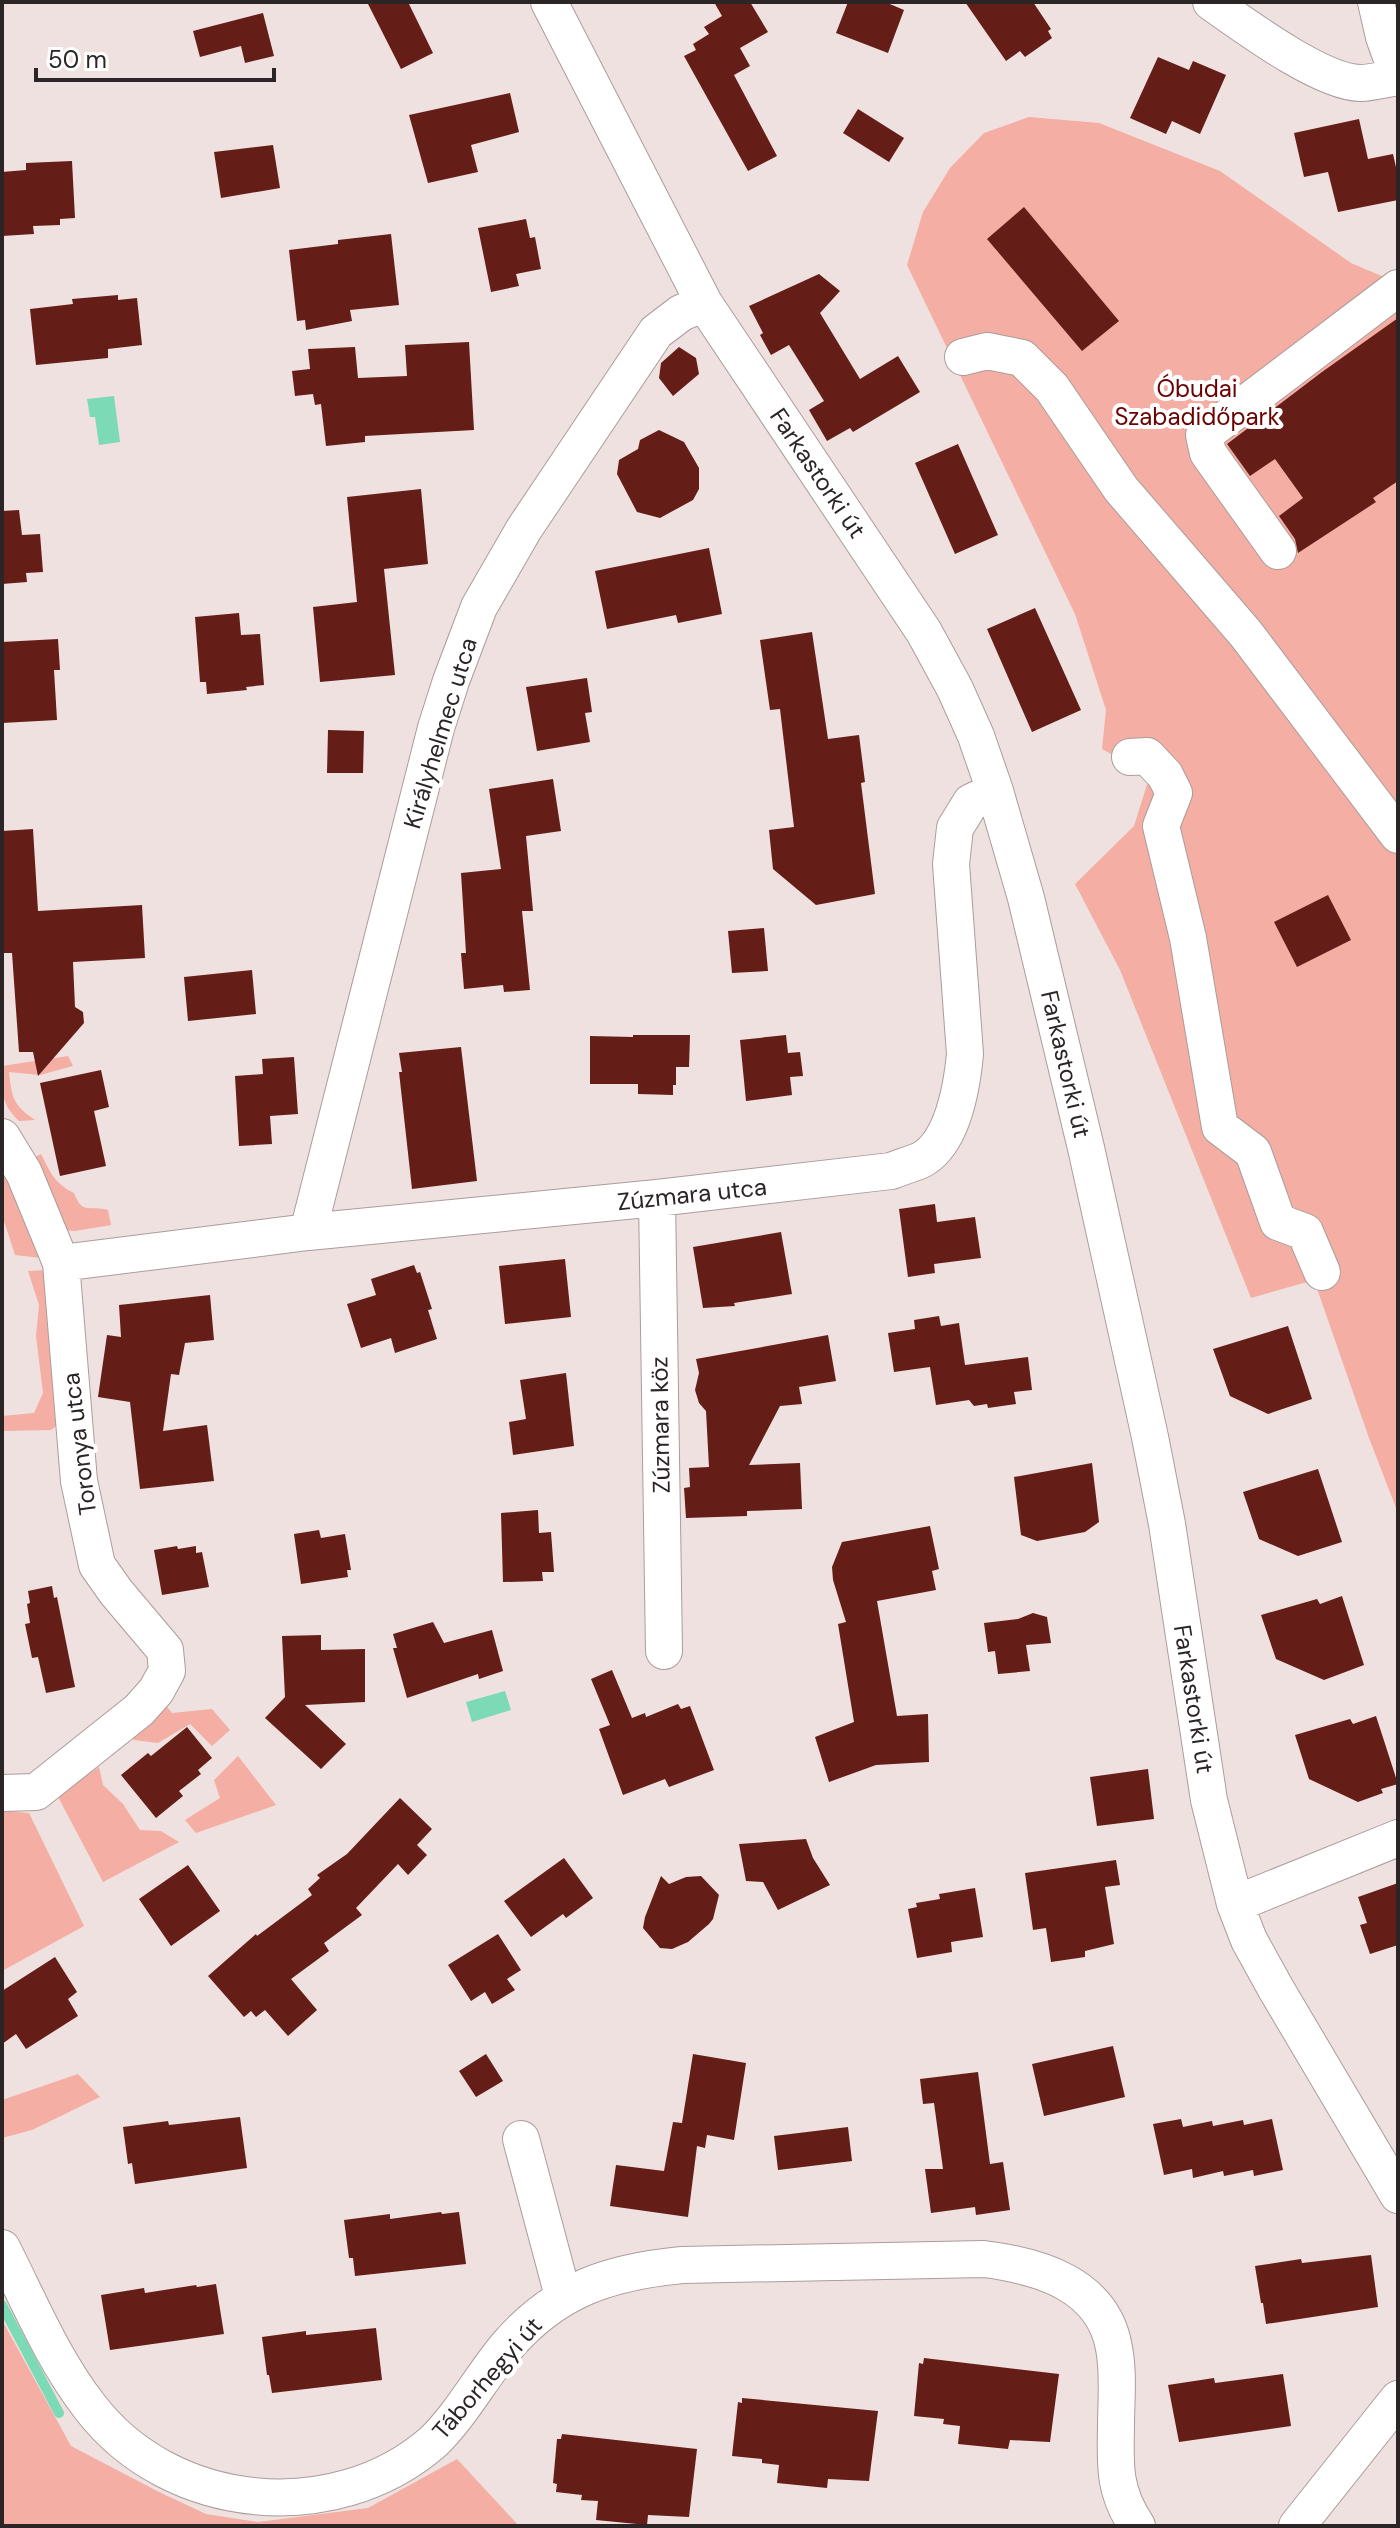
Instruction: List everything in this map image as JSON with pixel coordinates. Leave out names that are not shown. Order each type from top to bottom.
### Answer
[{"type":"street","name":"Farkastorki út","points":[[549,2],[704,303],[924,632],[976,736],[1030,912],[1150,1437],[1167,1524],[1209,1800],[1235,1904],[1249,1940],[1276,1989],[1398,2195]]},
{"type":"street","points":[[1211,2],[1278,48],[1327,73],[1359,83],[1398,77],[1376,2]]},
{"type":"street","points":[[1278,551],[1208,453],[1204,435],[1398,288]]},
{"type":"street","name":"Királyhelmec utca","points":[[308,1232],[436,728],[479,607],[524,529],[656,332],[681,313],[704,303]]},
{"type":"street","points":[[963,357],[987,351],[1022,358],[1052,388],[1121,489],[1246,634],[1398,835]]},
{"type":"street","points":[[1130,757],[1147,756],[1165,775],[1174,793],[1161,826],[1188,938],[1220,1127],[1253,1152],[1278,1222],[1305,1232],[1322,1272]]},
{"type":"street","name":"Zúzmara utca","points":[[61,1263],[308,1232],[657,1198],[891,1171],[924,1159],[954,1115],[965,1054],[951,864],[955,828],[971,802],[995,791]]},
{"type":"street","name":"Toronya utca","points":[[2,1137],[24,1173],[61,1263],[79,1481],[97,1565],[165,1650],[167,1671],[156,1691],[139,1710],[36,1792],[2,1793]]},
{"type":"street","name":"Zúzmara köz","points":[[657,1198],[664,1651]]},
{"type":"street","points":[[1235,1904],[1398,1838]]},
{"type":"street","points":[[521,2139],[563,2296]]},
{"type":"street","name":"Táborhegyi út","points":[[2,2248],[68,2375],[112,2432],[145,2459],[178,2478],[216,2493],[257,2500],[293,2501],[328,2496],[385,2476],[413,2458],[449,2425],[507,2346],[534,2318],[563,2296],[617,2275],[682,2265],[984,2259],[1020,2264],[1048,2273],[1085,2294],[1108,2327],[1117,2370],[1117,2486],[1125,2508],[1137,2526]]},
{"type":"street","points":[[1297,2526],[1398,2399]]},
{"type":"green space","name":"Óbudai Szabadidőpark","points":[[1029,117],[1099,123],[1220,171],[1351,263],[1398,283],[1398,1513],[1314,1280],[1251,1298],[1120,970],[1075,884],[1134,826],[1150,775],[1102,749],[1106,710],[1075,614],[907,265],[923,212],[950,168],[984,133]]},
{"type":"green space","points":[[68,1056],[73,1066],[40,1075],[9,1072],[15,1100],[35,1120],[19,1121],[5,1102],[2,1066]]},
{"type":"green space","points":[[2,1154],[49,1259],[15,1255],[2,1215]]},
{"type":"green space","points":[[41,1154],[54,1177],[74,1193],[83,1207],[108,1210],[111,1225],[61,1230],[29,1160]]},
{"type":"green space","points":[[49,1270],[64,1420],[51,1430],[2,1431],[2,1416],[34,1413],[43,1393],[36,1336],[39,1305],[28,1271]]},
{"type":"green space","points":[[160,1698],[172,1713],[212,1709],[230,1730],[212,1746],[190,1724],[158,1743],[134,1740],[127,1730]]},
{"type":"green space","points":[[238,1756],[276,1805],[196,1833],[185,1820],[220,1798],[214,1780]]},
{"type":"green space","points":[[99,1767],[103,1785],[123,1804],[140,1830],[161,1831],[179,1842],[103,1882],[57,1795]]},
{"type":"green space","points":[[2,1811],[29,1813],[84,1926],[2,1971]]},
{"type":"green space","points":[[78,2074],[100,2097],[32,2130],[2,2138],[2,2100]]},
{"type":"green space","points":[[2,2320],[71,2446],[206,2514],[258,2522],[368,2508],[457,2459],[519,2526],[2,2526]]},
{"type":"shaded area","points":[[114,396],[120,442],[99,445],[95,417],[90,417],[87,399]]},
{"type":"shaded area","points":[[505,1691],[511,1710],[472,1722],[466,1702]]},
{"type":"building","points":[[367,2],[408,2],[433,53],[401,69]]},
{"type":"building","points":[[714,2],[750,2],[768,32],[740,48],[750,66],[734,75],[777,156],[748,171],[684,56],[696,50],[693,44],[709,34],[704,27],[722,16]]},
{"type":"building","points":[[848,2],[885,2],[904,10],[888,53],[836,33]]},
{"type":"building","points":[[965,2],[1033,2],[1051,29],[1048,31],[1052,38],[1025,57],[1020,51],[1006,61]]},
{"type":"building","points":[[263,13],[274,56],[245,63],[241,46],[200,57],[193,31]]},
{"type":"building","points":[[1158,57],[1189,70],[1193,61],[1226,75],[1200,134],[1172,121],[1166,134],[1130,118]]},
{"type":"building","points":[[510,93],[519,132],[471,145],[478,172],[428,183],[409,115]]},
{"type":"building","points":[[858,109],[904,138],[889,162],[843,133]]},
{"type":"building","points":[[1359,119],[1368,159],[1393,154],[1398,176],[1398,200],[1338,212],[1328,172],[1304,177],[1294,133]]},
{"type":"building","points":[[273,145],[280,188],[221,198],[214,152]]},
{"type":"building","points":[[72,161],[75,218],[60,219],[60,225],[33,226],[34,234],[2,236],[2,172],[26,170],[26,163]]},
{"type":"building","points":[[1024,207],[1119,321],[1082,351],[987,239]]},
{"type":"building","points":[[526,219],[530,238],[535,237],[541,269],[516,274],[519,286],[491,292],[478,228]]},
{"type":"building","points":[[391,234],[399,305],[350,310],[352,321],[306,330],[305,320],[297,321],[289,250]]},
{"type":"building","points":[[819,274],[840,291],[820,313],[860,379],[898,356],[920,392],[853,432],[850,428],[827,441],[809,410],[824,401],[789,345],[771,355],[749,306]]},
{"type":"building","points":[[118,295],[118,300],[137,298],[142,345],[108,349],[108,358],[36,365],[30,309],[73,304],[72,299]]},
{"type":"building","points":[[1398,318],[1398,481],[1373,498],[1376,502],[1298,553],[1295,539],[1279,516],[1303,498],[1275,459],[1250,476],[1227,444]]},
{"type":"building","points":[[469,342],[474,430],[365,436],[365,442],[326,446],[321,404],[315,405],[313,394],[295,396],[292,371],[310,369],[308,349],[355,347],[358,378],[407,376],[405,345]]},
{"type":"building","points":[[679,347],[696,358],[699,374],[673,396],[659,378],[661,363]]},
{"type":"building","points":[[659,430],[684,442],[699,468],[699,489],[693,500],[660,518],[637,512],[617,474],[619,460],[638,449],[640,440]]},
{"type":"building","points":[[958,444],[998,535],[955,554],[915,463]]},
{"type":"building","points":[[421,489],[428,564],[384,569],[395,675],[320,682],[313,607],[357,602],[347,497]]},
{"type":"building","points":[[19,510],[22,535],[40,534],[43,572],[26,573],[27,582],[2,584],[2,511]]},
{"type":"building","points":[[709,548],[722,614],[678,623],[676,615],[607,629],[595,571]]},
{"type":"building","points":[[1035,608],[1081,710],[1032,732],[987,629]]},
{"type":"building","points":[[239,613],[241,635],[260,634],[264,685],[207,694],[206,682],[200,682],[195,617]]},
{"type":"building","points":[[812,632],[828,739],[859,735],[865,782],[861,783],[875,894],[816,905],[773,869],[769,830],[794,827],[780,709],[770,710],[760,640]]},
{"type":"building","points":[[58,639],[60,670],[54,670],[57,720],[2,723],[2,642]]},
{"type":"building","points":[[587,678],[592,712],[585,713],[590,742],[537,751],[526,687]]},
{"type":"building","points":[[328,730],[364,731],[363,773],[327,773]]},
{"type":"building","points":[[553,779],[561,831],[526,836],[533,911],[522,911],[530,990],[504,992],[503,985],[464,989],[461,953],[466,953],[461,873],[501,869],[489,789]]},
{"type":"building","points":[[33,829],[38,911],[142,905],[145,958],[73,962],[75,1007],[83,1012],[84,1023],[38,1076],[33,1052],[19,1052],[12,953],[2,953],[2,831]]},
{"type":"building","points":[[1328,895],[1351,940],[1297,967],[1274,922]]},
{"type":"building","points":[[764,928],[768,971],[732,973],[728,931]]},
{"type":"building","points":[[252,970],[256,1014],[188,1021],[184,977]]},
{"type":"building","points":[[690,1035],[689,1067],[676,1067],[673,1095],[638,1094],[638,1084],[590,1084],[590,1036]]},
{"type":"building","points":[[786,1035],[788,1053],[800,1052],[803,1076],[790,1077],[792,1095],[746,1101],[740,1040]]},
{"type":"building","points":[[461,1047],[477,1181],[412,1189],[399,1053]]},
{"type":"building","points":[[294,1057],[298,1114],[270,1116],[272,1144],[239,1146],[235,1076],[263,1074],[262,1059]]},
{"type":"building","points":[[101,1070],[109,1107],[94,1111],[106,1166],[60,1176],[40,1083]]},
{"type":"building","points":[[935,1204],[937,1222],[975,1217],[981,1258],[934,1264],[935,1273],[908,1277],[899,1209]]},
{"type":"building","points":[[781,1232],[792,1294],[734,1303],[735,1306],[703,1308],[693,1247]]},
{"type":"building","points":[[565,1259],[571,1317],[505,1324],[499,1266]]},
{"type":"building","points":[[414,1265],[417,1273],[420,1272],[432,1309],[428,1310],[437,1339],[395,1353],[391,1338],[361,1348],[347,1304],[376,1295],[371,1279]]},
{"type":"building","points":[[210,1295],[214,1340],[185,1343],[179,1375],[171,1374],[163,1431],[207,1425],[214,1481],[140,1489],[130,1402],[98,1397],[107,1335],[121,1337],[119,1305]]},
{"type":"building","points":[[939,1316],[941,1326],[959,1323],[965,1365],[1028,1357],[1032,1390],[1014,1392],[1016,1404],[988,1408],[987,1404],[974,1406],[969,1400],[936,1405],[930,1367],[894,1372],[888,1333],[915,1329],[914,1320]]},
{"type":"building","points":[[1288,1326],[1312,1399],[1268,1414],[1230,1396],[1213,1349]]},
{"type":"building","points":[[828,1335],[836,1381],[799,1387],[802,1404],[780,1406],[749,1465],[800,1463],[802,1509],[747,1511],[747,1516],[686,1518],[684,1488],[690,1487],[689,1468],[709,1467],[706,1411],[699,1403],[695,1390],[699,1373],[696,1359]]},
{"type":"building","points":[[566,1373],[574,1446],[513,1455],[509,1422],[526,1419],[520,1380]]},
{"type":"building","points":[[1092,1463],[1099,1522],[1085,1532],[1037,1541],[1021,1535],[1014,1477]]},
{"type":"building","points":[[1318,1469],[1342,1542],[1298,1556],[1259,1539],[1243,1492]]},
{"type":"building","points":[[538,1510],[539,1533],[551,1532],[554,1572],[542,1572],[543,1581],[503,1582],[501,1513]]},
{"type":"building","points":[[930,1526],[939,1569],[932,1571],[936,1590],[877,1601],[897,1716],[928,1714],[929,1762],[876,1765],[829,1782],[815,1737],[854,1722],[838,1624],[846,1622],[832,1567],[842,1542]]},
{"type":"building","points":[[319,1530],[321,1538],[345,1534],[351,1570],[347,1570],[348,1577],[301,1584],[294,1534]]},
{"type":"building","points":[[177,1546],[178,1549],[196,1546],[196,1553],[202,1552],[209,1587],[162,1595],[154,1550]]},
{"type":"building","points":[[52,1586],[54,1598],[57,1597],[75,1687],[46,1693],[38,1657],[32,1658],[25,1624],[30,1623],[28,1591]]},
{"type":"building","points":[[1342,1596],[1364,1665],[1324,1680],[1276,1659],[1261,1615],[1317,1599],[1320,1604]]},
{"type":"building","points":[[1033,1613],[1047,1617],[1051,1643],[1026,1645],[1030,1671],[998,1674],[995,1651],[988,1652],[984,1623],[1018,1619]]},
{"type":"building","points":[[433,1622],[444,1643],[492,1630],[503,1671],[479,1679],[478,1674],[407,1698],[393,1648],[397,1648],[393,1634]]},
{"type":"building","points":[[321,1635],[321,1650],[365,1649],[365,1702],[305,1705],[346,1744],[321,1769],[265,1718],[285,1697],[282,1636]]},
{"type":"building","points":[[612,1670],[632,1718],[645,1713],[646,1717],[678,1704],[681,1709],[690,1706],[714,1770],[669,1787],[665,1779],[623,1795],[599,1729],[610,1725],[591,1679]]},
{"type":"building","points":[[1376,1716],[1398,1784],[1381,1789],[1383,1793],[1358,1802],[1309,1779],[1295,1735],[1350,1719],[1353,1724]]},
{"type":"building","points":[[187,1727],[212,1758],[198,1770],[201,1774],[179,1791],[183,1796],[156,1818],[121,1775]]},
{"type":"building","points":[[1148,1769],[1154,1819],[1097,1826],[1090,1777]]},
{"type":"building","points":[[400,1798],[432,1829],[417,1845],[427,1855],[408,1875],[398,1864],[356,1908],[362,1915],[324,1943],[329,1951],[291,1979],[317,2010],[288,2036],[265,2010],[256,2017],[251,2011],[244,2017],[208,1976],[256,1934],[312,1895],[308,1889],[320,1878],[317,1875],[347,1854]]},
{"type":"building","points":[[806,1839],[813,1858],[830,1885],[778,1910],[763,1882],[746,1881],[739,1844]]},
{"type":"building","points":[[564,1858],[593,1898],[566,1918],[563,1914],[531,1937],[504,1901]]},
{"type":"building","points":[[1116,1860],[1120,1885],[1105,1887],[1114,1944],[1085,1951],[1085,1957],[1051,1962],[1046,1928],[1033,1930],[1025,1873]]},
{"type":"building","points":[[188,1865],[220,1911],[171,1946],[139,1899]]},
{"type":"building","points":[[661,1876],[669,1884],[686,1877],[701,1876],[719,1895],[709,1924],[688,1942],[672,1949],[660,1948],[643,1928]]},
{"type":"building","points":[[1398,1883],[1398,1945],[1370,1954],[1360,1925],[1367,1923],[1358,1897]]},
{"type":"building","points":[[975,1888],[983,1937],[951,1942],[952,1952],[917,1958],[908,1909],[917,1907],[916,1903],[940,1899],[939,1894]]},
{"type":"building","points":[[498,1934],[521,1970],[507,1979],[515,1990],[492,2004],[485,1992],[471,2001],[448,1965]]},
{"type":"building","points":[[55,1957],[77,1992],[68,1999],[78,2016],[26,2049],[16,2034],[2,2044],[2,1991]]},
{"type":"building","points":[[1113,2046],[1125,2097],[1044,2116],[1032,2064]]},
{"type":"building","points":[[486,2054],[503,2081],[476,2097],[459,2071]]},
{"type":"building","points":[[693,2054],[746,2063],[734,2140],[707,2135],[705,2148],[697,2146],[688,2217],[610,2206],[616,2165],[664,2171],[673,2122],[682,2123]]},
{"type":"building","points":[[978,2072],[990,2164],[1003,2162],[1010,2210],[976,2215],[975,2207],[931,2213],[925,2169],[943,2169],[934,2103],[923,2104],[920,2079]]},
{"type":"building","points":[[240,2117],[247,2168],[135,2184],[132,2163],[128,2164],[123,2127]]},
{"type":"building","points":[[1181,2119],[1183,2127],[1212,2121],[1213,2126],[1243,2120],[1244,2125],[1272,2119],[1283,2170],[1254,2176],[1253,2170],[1224,2176],[1223,2171],[1193,2178],[1192,2169],[1164,2175],[1153,2124]]},
{"type":"building","points":[[848,2127],[852,2161],[778,2170],[774,2136]]},
{"type":"building","points":[[459,2212],[466,2264],[355,2276],[353,2258],[349,2258],[344,2220],[390,2214],[390,2219]]},
{"type":"building","points":[[1371,2255],[1378,2307],[1266,2324],[1255,2266],[1301,2259],[1302,2263]]},
{"type":"building","points":[[216,2284],[224,2334],[110,2350],[101,2295],[144,2288],[145,2293]]},
{"type":"building","points":[[376,2328],[382,2380],[272,2393],[262,2337],[306,2331],[306,2335]]},
{"type":"building","points":[[924,2358],[1059,2374],[1050,2442],[1010,2440],[1008,2449],[958,2444],[960,2426],[943,2424],[944,2419],[914,2416],[919,2363],[923,2364]]},
{"type":"building","points":[[1283,2374],[1291,2426],[1179,2442],[1168,2385],[1214,2378],[1215,2383]]},
{"type":"building","points":[[742,2398],[878,2411],[869,2481],[828,2479],[827,2488],[777,2483],[779,2465],[762,2463],[762,2459],[732,2456],[738,2402],[742,2403]]},
{"type":"building","points":[[562,2434],[697,2449],[689,2517],[648,2515],[647,2525],[596,2520],[598,2501],[581,2500],[582,2495],[556,2492],[557,2484],[553,2483],[557,2439],[561,2439]]},
{"type":"waterway","points":[[2,2305],[59,2413]]}]
